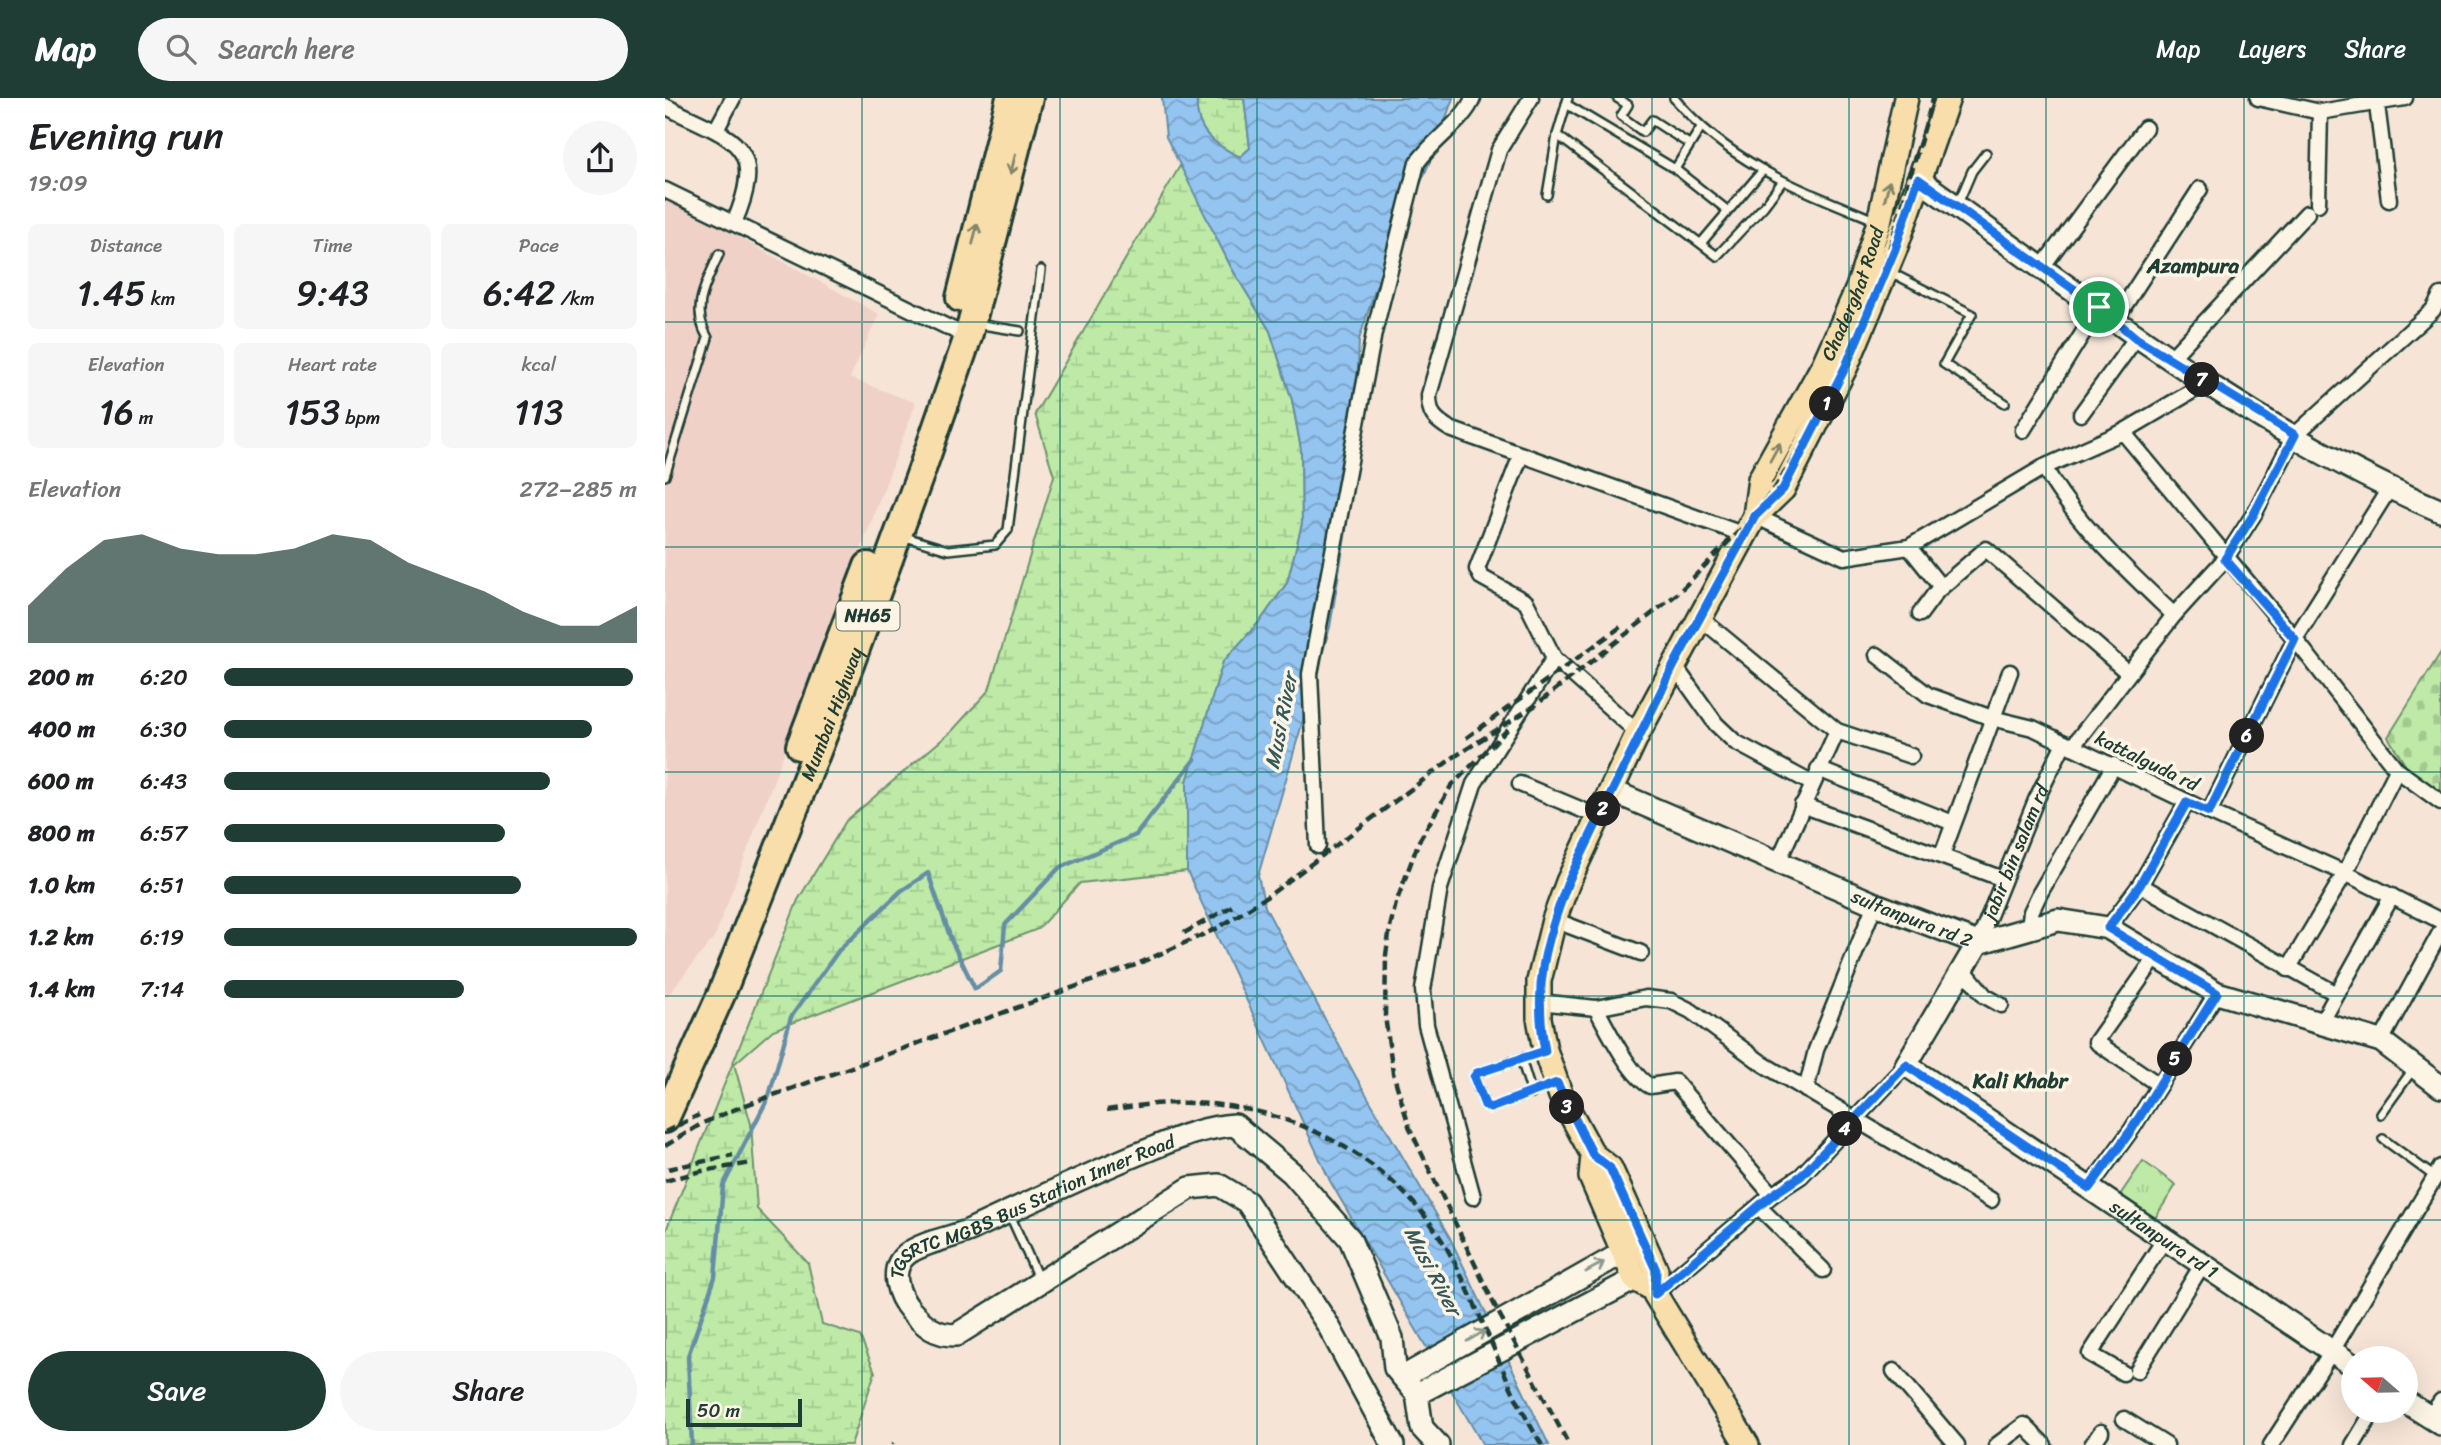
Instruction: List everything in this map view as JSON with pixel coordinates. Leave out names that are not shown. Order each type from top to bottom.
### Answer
[{"type":"highway","name":"Mumbai Highway","points":[[665,1119],[721,995],[834,708],[898,535],[964,331],[1013,102]]},
{"type":"highway","name":"Mumbai Highway","points":[[665,1079],[728,934],[901,478],[964,331]]},
{"type":"main road","name":"Chaderghat Road","points":[[1750,526],[1760,479],[1824,364],[1857,288],[1879,222],[1906,98]]},
{"type":"main road","name":"Chaderghat Road","points":[[1648,1287],[1656,1270],[1610,1168],[1593,1155],[1557,1083],[1545,1051],[1539,1002],[1541,968],[1554,920],[1638,733],[1750,526],[1783,489],[1846,366],[1887,270],[1948,98]]},
{"type":"main road","name":"Chaderghat Road","points":[[1593,1155],[1591,1177],[1624,1252],[1747,1445]]},
{"type":"street","points":[[716,131],[733,98]]},
{"type":"street","points":[[1318,846],[1310,674],[1374,333],[1417,163],[1431,143],[1469,110],[1473,98]]},
{"type":"street","points":[[1531,98],[1500,150],[1429,395],[1429,410],[1435,420],[1450,429],[1521,455],[1844,557],[1909,547],[2045,467],[2123,432],[2206,383]]},
{"type":"street","points":[[2258,98],[2320,112],[2377,105],[2405,98]]},
{"type":"street","points":[[2377,105],[2389,200]]},
{"type":"street","points":[[667,112],[716,131],[734,142],[746,159],[747,193],[734,223]]},
{"type":"street","points":[[2170,359],[2313,209],[2320,112]]},
{"type":"street","points":[[2042,267],[2145,128]]},
{"type":"street","points":[[1918,179],[2107,314],[2136,338],[2206,383],[2389,489],[2441,511]]},
{"type":"street","points":[[2024,430],[2200,189]]},
{"type":"street","points":[[665,190],[964,331]]},
{"type":"street","points":[[2295,435],[2433,310],[2441,295]]},
{"type":"street","points":[[2081,414],[2136,338]]},
{"type":"street","points":[[2123,432],[2225,559],[2295,639],[2397,770],[2441,802]]},
{"type":"street","name":"jabir bin salam rd","points":[[1648,1287],[1801,1176],[1906,1065],[1978,943],[2036,800],[2068,745],[2174,615],[2225,559],[2254,514],[2295,435]]},
{"type":"street","points":[[1521,455],[1477,569],[1481,577],[1526,602],[1553,658],[1638,733]]},
{"type":"street","points":[[2045,467],[2061,496],[2120,563],[2174,615]]},
{"type":"street","points":[[2209,812],[2295,639],[2389,489]]},
{"type":"street","points":[[1909,547],[1941,587]]},
{"type":"street","points":[[1920,614],[1941,587],[1986,550],[2127,672]]},
{"type":"street","points":[[1699,617],[1837,730],[1911,756]]},
{"type":"street","name":"kattalguda rd","points":[[1877,654],[1928,695],[1992,718],[2033,728],[2187,802],[2345,873],[2441,921]]},
{"type":"street","points":[[1473,1197],[1426,1025],[1423,990],[1440,888],[1475,785],[1553,658]]},
{"type":"street","points":[[1674,665],[1716,724],[1735,742],[1811,783]]},
{"type":"street","points":[[1942,856],[2010,672]]},
{"type":"street","points":[[1778,862],[1811,783],[1837,730]]},
{"type":"street","points":[[2029,927],[2031,912],[2040,893],[2114,765]]},
{"type":"street","points":[[1818,769],[1953,823]]},
{"type":"street","points":[[2288,969],[2345,873],[2397,770]]},
{"type":"street","points":[[1520,784],[1599,817]]},
{"type":"street","name":"sultanpura rd 2","points":[[1612,790],[1875,904],[1978,943],[2058,919],[2108,928],[2217,993],[2381,1041],[2416,1065],[2441,1087]]},
{"type":"street","points":[[2108,928],[2140,885],[2187,802]]},
{"type":"street","points":[[1802,805],[2003,879]]},
{"type":"street","points":[[2140,885],[2337,994]]},
{"type":"street","points":[[2321,1023],[2392,896]]},
{"type":"street","points":[[1806,1090],[1815,1050],[1875,904]]},
{"type":"street","points":[[1554,920],[1641,953]]},
{"type":"street","points":[[2381,1041],[2441,931]]},
{"type":"street","points":[[2156,957],[2096,1042],[2159,1085]]},
{"type":"street","points":[[1963,969],[1985,996],[2001,1005]]},
{"type":"street","points":[[2089,1188],[2217,993]]},
{"type":"street","points":[[1539,1002],[1596,1008],[1646,998],[1671,1001],[1692,1011],[1763,1064],[1991,1200]]},
{"type":"street","points":[[1596,1008],[1613,1039],[1642,1080],[1650,1086],[1675,1082],[1772,1195]]},
{"type":"street","name":"sultanpura rd 1","points":[[1906,1065],[2341,1357]]},
{"type":"street","name":"TGSRTC MGBS Bus Station Inner Road","points":[[1393,1445],[1328,1325],[1247,1202],[1226,1188],[1210,1184],[1190,1188],[956,1335],[943,1335],[926,1327],[902,1301],[896,1279],[899,1264],[908,1254],[1061,1185],[1206,1127],[1235,1125],[1292,1173],[1350,1239],[1392,1338],[1395,1368],[1416,1382],[1422,1428],[1439,1445]]},
{"type":"street","points":[[2271,1445],[2332,1351],[2439,1175]]},
{"type":"street","points":[[1759,1207],[1823,1270]]},
{"type":"street","points":[[2165,1240],[2090,1354],[2130,1372],[2202,1265]]},
{"type":"street","points":[[1416,1382],[1567,1283],[1624,1252]]},
{"type":"street","points":[[1416,1382],[1576,1307],[1648,1287]]},
{"type":"street","points":[[1894,1370],[1957,1445]]},
{"type":"street","points":[[2419,1407],[2437,1414]]},
{"type":"street","points":[[2124,1419],[2166,1445]]},
{"type":"street","points":[[2353,1445],[2366,1423]]},
{"type":"street","points":[[1997,1445],[2024,1425],[2044,1445]]},
{"type":"street","points":[[2092,1445],[2101,1432]]},
{"type":"lane","points":[[1617,98],[1628,105],[1621,116],[1643,132],[1652,120],[1689,144]]},
{"type":"lane","points":[[1674,98],[1700,129],[1782,182],[1879,222]]},
{"type":"lane","points":[[1547,195],[1557,135],[1567,101],[1675,169],[1727,210]]},
{"type":"lane","points":[[1675,169],[1700,129]]},
{"type":"lane","points":[[1557,135],[1702,242],[1717,256],[1765,206],[1782,182]]},
{"type":"lane","points":[[1957,206],[1972,170],[1986,153]]},
{"type":"lane","points":[[1702,242],[1763,170]]},
{"type":"lane","points":[[665,476],[708,338],[698,321],[699,307],[719,254]]},
{"type":"lane","points":[[898,535],[948,550],[995,545],[1008,530],[1041,270]]},
{"type":"lane","points":[[1887,270],[1972,314],[1944,364],[2005,403]]},
{"type":"lane","points":[[964,331],[1020,331]]},
{"type":"lane","points":[[1545,1051],[1477,1073],[1474,1077],[1485,1105],[1490,1108],[1557,1083]]},
{"type":"lane","points":[[1521,1059],[1532,1094]]},
{"type":"lane","points":[[2381,1114],[2416,1065]]},
{"type":"lane","points":[[2383,1139],[2439,1175]]},
{"type":"lane","points":[[1008,1211],[1041,1284]]},
{"type":"shaded area","points":[[665,197],[879,314],[850,378],[916,403],[715,936],[665,999]]},
{"type":"green space","points":[[1197,98],[1244,98],[1250,148],[1240,157],[1221,147],[1207,135],[1199,119]]},
{"type":"green space","points":[[1181,164],[1231,267],[1270,331],[1292,400],[1301,449],[1302,524],[1287,583],[1261,620],[1223,662],[1187,782],[1187,871],[1080,883],[1038,929],[773,1030],[734,1064],[751,1124],[757,1209],[808,1263],[822,1324],[860,1336],[875,1372],[851,1445],[665,1445],[665,1233],[798,900],[846,821],[952,731],[989,690],[1054,476],[1035,414]]},
{"type":"green space","points":[[2441,652],[2441,792],[2409,771],[2388,737]]},
{"type":"green space","points":[[2143,1161],[2176,1185],[2155,1218],[2120,1195]]},
{"type":"water","name":"Musi River","points":[[1162,98],[1197,98],[1199,119],[1207,135],[1221,147],[1240,157],[1250,148],[1244,98],[1453,98],[1434,152],[1375,290],[1359,340],[1355,439],[1346,531],[1330,627],[1258,876],[1265,907],[1356,1077],[1450,1238],[1549,1445],[1483,1445],[1330,1181],[1187,871],[1187,782],[1223,662],[1261,620],[1287,583],[1302,524],[1301,449],[1292,400],[1270,331],[1231,267],[1166,137]]},
{"type":"waterway","points":[[692,1445],[688,1356],[715,1277],[723,1186],[769,1096],[791,1017],[839,950],[901,891],[928,873],[952,942],[975,989],[1001,971],[1005,925],[1059,868],[1136,835],[1195,759]]},
{"type":"railway","points":[[665,1146],[703,1123],[743,1106],[1133,966],[1218,928],[1271,894],[1454,757],[1536,705],[1677,594],[1743,527],[1775,488],[1841,381],[1877,292],[1933,98]]},
{"type":"railway","points":[[1466,738],[1622,626]]},
{"type":"railway","points":[[1508,729],[1451,786],[1419,841],[1390,927],[1386,955],[1385,1016],[1393,1073],[1410,1129],[1494,1304],[1569,1445]]},
{"type":"railway","points":[[1184,933],[1236,904]]},
{"type":"railway","points":[[1107,1110],[1170,1103],[1230,1106],[1268,1114],[1305,1127],[1341,1145],[1373,1166],[1403,1192],[1429,1221],[1450,1254],[1516,1399],[1542,1445]]},
{"type":"railway","points":[[665,1132],[699,1115]]},
{"type":"railway","points":[[668,1169],[733,1155]]},
{"type":"railway","points":[[665,1181],[702,1171],[752,1163]]},
{"type":"district","name":"Azampura","points":[[2193,266]]},
{"type":"district","name":"Kali Khabr","points":[[2020,1081]]},
{"type":"route","points":[[1918,179],[2099,307],[2136,338],[2295,435],[2254,514],[2225,559],[2295,639],[2209,812],[2187,802],[2140,885],[2108,928],[2217,993],[2132,1129],[2089,1188],[1906,1065],[1801,1176],[1772,1195],[1655,1294],[1653,1289],[1656,1270],[1610,1168],[1593,1155],[1561,1096],[1557,1083],[1523,1098],[1490,1108],[1485,1105],[1474,1077],[1477,1073],[1545,1051],[1539,1018],[1539,981],[1554,920],[1568,882],[1638,733],[1674,665],[1755,516],[1783,489],[1846,366],[1895,249],[1918,179]]}]
